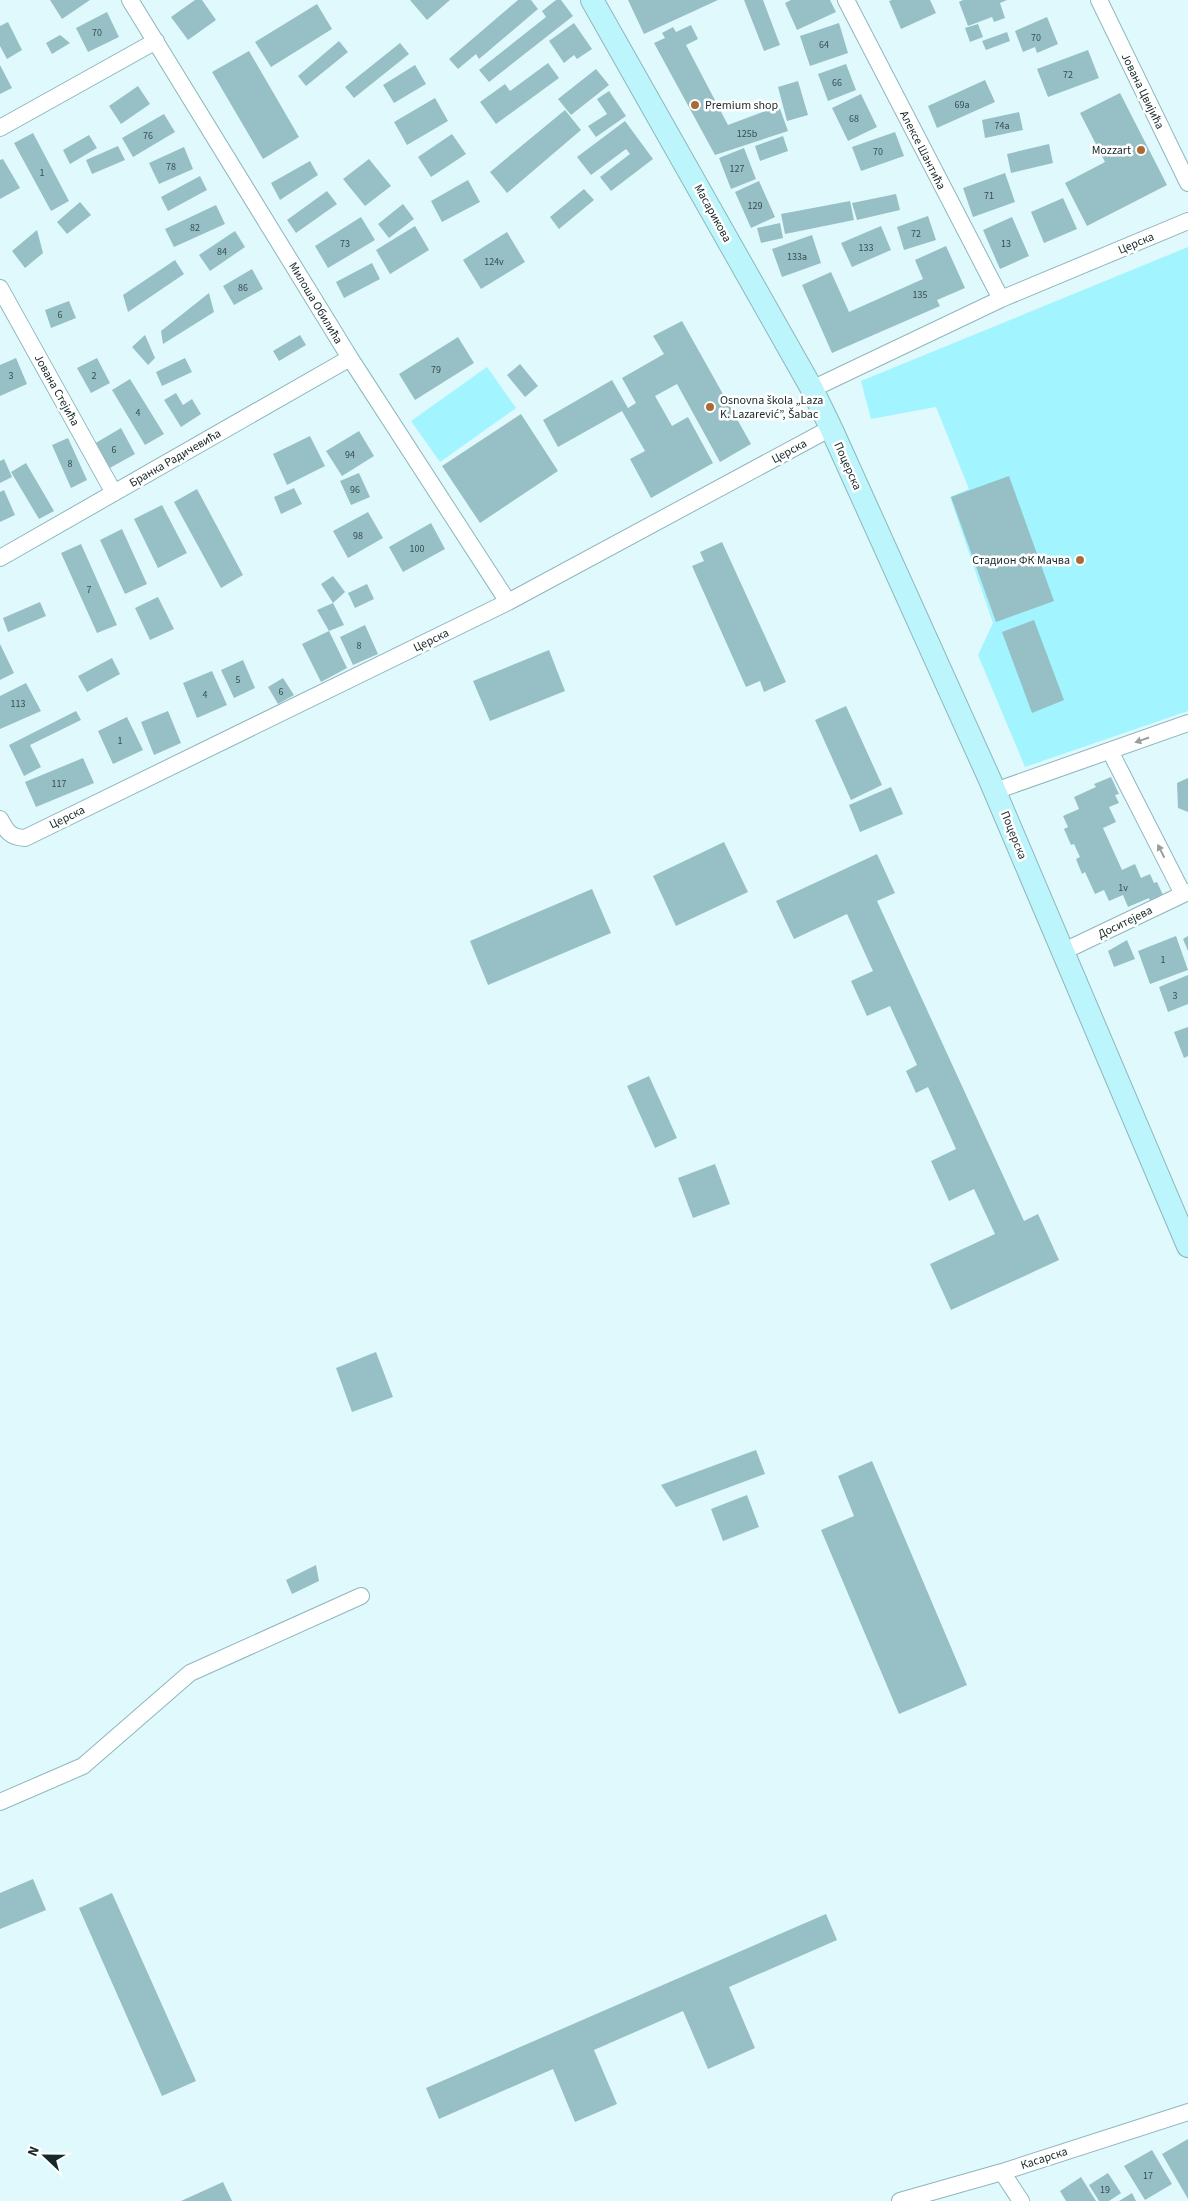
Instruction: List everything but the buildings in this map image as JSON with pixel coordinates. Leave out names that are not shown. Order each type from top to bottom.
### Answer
[{"type":"main road","name":"Масарикова","points":[[592,0],[812,389],[831,428]]},
{"type":"main road","name":"Поцерска","points":[[831,428],[995,791],[1188,1246]]},
{"type":"street","name":"Милоша Обилића","points":[[130,0],[350,358],[508,602]]},
{"type":"street","name":"Алексе Шантића","points":[[846,0],[1001,299]]},
{"type":"street","name":"Јована Цвијића","points":[[1099,0],[1188,183]]},
{"type":"street","points":[[0,128],[156,41]]},
{"type":"street","name":"Церска","points":[[812,389],[1001,299],[1188,221]]},
{"type":"street","name":"Јована Стејића","points":[[0,288],[114,493]]},
{"type":"street","name":"Бранка Радичевића","points":[[0,558],[350,358]]},
{"type":"street","name":"Церска","points":[[0,819],[8,834],[15,838],[25,838],[508,602],[831,428]]},
{"type":"street","points":[[995,791],[1188,724]]},
{"type":"street","points":[[1110,751],[1186,893]]},
{"type":"street","name":"Доситејева","points":[[1062,952],[1186,893]]},
{"type":"street","points":[[0,1802],[83,1766],[190,1673],[361,1596]]},
{"type":"street","name":"Касарска","points":[[900,2201],[1002,2172],[1188,2112]]},
{"type":"street","points":[[1002,2172],[1021,2201]]},
{"type":"shaded area","name":"Стадион ФК Мачва","points":[[1188,247],[1188,711],[1025,767],[978,655],[993,623],[950,497],[969,489],[936,407],[871,419],[861,381]]},
{"type":"shaded area","points":[[487,367],[516,408],[440,462],[411,421]]},
{"type":"place","name":"Premium shop","points":[[695,105]]},
{"type":"place","name":"Mozzart","points":[[1141,150]]},
{"type":"place","name":"Osnovna škola „Laza K. Lazarević”, Šabac","points":[[710,407]]},
{"type":"place","name":"Стадион ФК Мачва","points":[[1080,560]]}]
